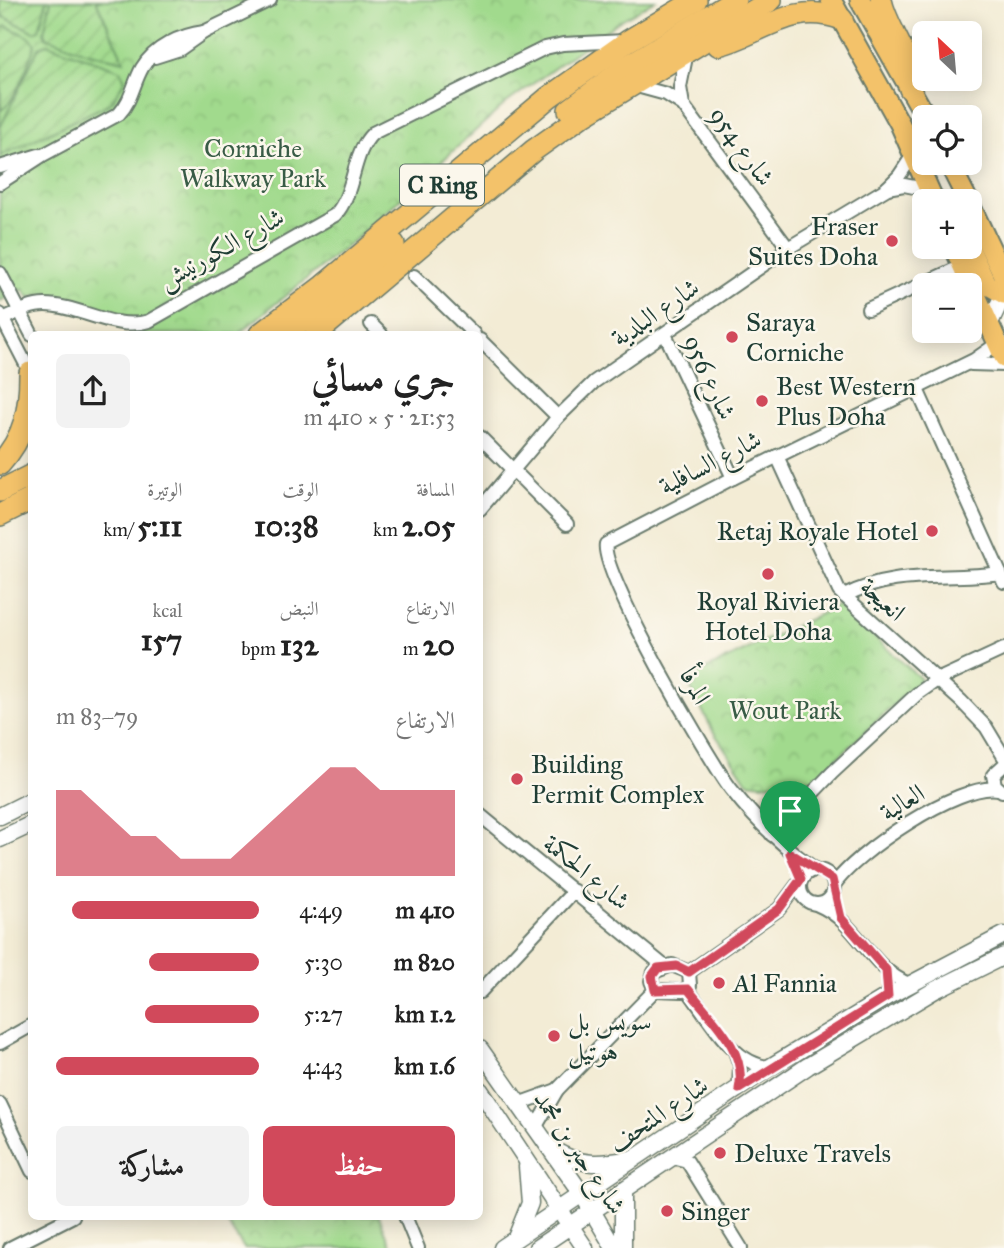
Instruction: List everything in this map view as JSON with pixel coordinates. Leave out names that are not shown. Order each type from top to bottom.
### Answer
[{"type":"highway","name":"شارع الكورنيش","points":[[264,331],[323,286],[549,97],[628,41],[696,0]]},
{"type":"highway","points":[[511,168],[565,114],[605,82],[736,0]]},
{"type":"highway","name":"C Ring","points":[[320,331],[511,168],[582,116],[771,0]]},
{"type":"highway","points":[[881,0],[886,20],[909,68],[910,89]]},
{"type":"highway","points":[[693,48],[722,44],[762,24],[786,16],[814,12],[842,19]]},
{"type":"highway","points":[[290,331],[335,296],[413,225],[439,188]]},
{"type":"highway","points":[[0,466],[14,449],[26,424],[28,404]]},
{"type":"highway","points":[[0,466],[28,455]]},
{"type":"highway","points":[[0,491],[28,477]]},
{"type":"highway","points":[[2,515],[28,501]]},
{"type":"highway","points":[[2,515],[28,516]]},
{"type":"main road","points":[[831,0],[912,141]]},
{"type":"main road","points":[[860,0],[919,105]]},
{"type":"main road","points":[[982,228],[999,260],[1004,277]]},
{"type":"main road","points":[[959,259],[998,341]]},
{"type":"main road","points":[[975,259],[986,284],[1004,293]]},
{"type":"street","points":[[0,183],[43,155],[119,114],[128,104],[144,65],[179,38],[204,32],[270,0]]},
{"type":"street","name":"شارع الكورنيش","points":[[28,368],[1,317],[45,305],[125,323],[149,321],[335,215],[345,203],[365,144],[373,133],[545,48],[563,44],[628,41]]},
{"type":"street","name":"شارع 954","points":[[683,105],[680,87],[693,48]]},
{"type":"street","name":"شارع 954","points":[[633,85],[666,94],[683,105],[788,248]]},
{"type":"street","points":[[0,167],[43,155]]},
{"type":"street","name":"شارع البلدية","points":[[483,506],[558,417],[594,382],[788,248],[886,188],[912,165]]},
{"type":"street","points":[[886,188],[904,185],[914,189]]},
{"type":"street","points":[[868,309],[962,266]]},
{"type":"street","points":[[0,273],[30,331]]},
{"type":"street","points":[[414,275],[471,331]]},
{"type":"street","points":[[998,341],[1004,293]]},
{"type":"street","points":[[371,324],[379,331]]},
{"type":"street","name":"شارع 956","points":[[664,334],[733,478]]},
{"type":"street","name":"شارع السافلية","points":[[606,558],[606,544],[613,538],[964,365],[989,352],[998,341]]},
{"type":"street","points":[[483,343],[558,417]]},
{"type":"street","name":"شارع السافلية","points":[[964,365],[1004,365]]},
{"type":"street","points":[[844,596],[866,585],[890,579],[1002,578],[916,387]]},
{"type":"street","points":[[483,440],[567,524]]},
{"type":"street","name":"انعيجة","points":[[777,456],[844,596],[980,720],[1001,752],[998,770]]},
{"type":"street","name":"المرفأ","points":[[606,558],[627,605],[702,746],[732,789],[772,835],[790,853],[819,870]]},
{"type":"street","points":[[772,835],[832,773],[917,694],[937,680],[1004,649]]},
{"type":"street","points":[[998,770],[1001,790]]},
{"type":"street","name":"العالية","points":[[819,870],[852,862],[913,821],[979,789],[998,770]]},
{"type":"street","name":"العالية","points":[[979,789],[1001,790]]},
{"type":"street","points":[[0,816],[28,802]]},
{"type":"street","name":"شارع الحكمة","points":[[483,817],[664,966]]},
{"type":"street","points":[[0,839],[28,826]]},
{"type":"street","name":"المرفأ","points":[[790,853],[800,880]]},
{"type":"street","name":"العالية","points":[[834,887],[852,862]]},
{"type":"street","points":[[689,972],[779,909],[800,880],[819,870],[834,887],[841,918]]},
{"type":"street","points":[[800,880],[801,895],[841,918],[886,970],[909,984]]},
{"type":"street","points":[[779,909],[829,900],[834,887]]},
{"type":"street","points":[[483,989],[574,891]]},
{"type":"street","name":"شارع المتحف","points":[[508,1244],[771,1067],[909,984],[1004,935]]},
{"type":"street","name":"شارع المتحف","points":[[537,1248],[808,1066],[893,1013],[1004,956]]},
{"type":"street","points":[[655,990],[652,976],[658,968],[664,966],[677,966],[689,972],[692,981],[688,989]]},
{"type":"street","points":[[886,970],[888,996]]},
{"type":"street","points":[[535,1128],[557,1090],[655,990],[688,989]]},
{"type":"street","points":[[688,989],[735,1050],[751,1064],[771,1067]]},
{"type":"street","points":[[0,1043],[28,1027]]},
{"type":"street","points":[[735,1050],[740,1065],[739,1089]]},
{"type":"street","name":"شارع جبر بن محمد","points":[[483,1053],[582,1194],[614,1248]]},
{"type":"street","points":[[518,1104],[557,1090]]},
{"type":"street","name":"شارع جبر بن محمد","points":[[483,1094],[585,1248]]},
{"type":"street","points":[[0,1104],[28,1163]]},
{"type":"street","points":[[548,1147],[573,1161],[588,1164],[641,1157]]},
{"type":"street","points":[[672,1157],[687,1161],[740,1248]]},
{"type":"street","points":[[508,1244],[530,1203],[531,1180],[526,1158]]},
{"type":"street","points":[[623,1190],[623,1248]]},
{"type":"street","points":[[45,1230],[48,1220]]},
{"type":"street","points":[[10,1248],[63,1220]]},
{"type":"street","points":[[407,1220],[418,1248]]},
{"type":"green space","name":"Corniche Walkway Park","points":[[0,0],[655,0],[618,22],[505,104],[357,238],[242,331],[140,331],[134,318],[36,295],[29,298],[23,289],[0,301]]},
{"type":"green space","points":[[0,0],[47,0],[39,30],[34,32],[2,16]]},
{"type":"green space","points":[[51,0],[96,0],[124,61],[85,52],[46,37],[44,32]]},
{"type":"green space","points":[[6,26],[31,38],[35,44],[17,90],[1,110],[0,30]]},
{"type":"green space","points":[[47,44],[120,70],[125,80],[111,103],[0,156],[0,128],[39,47]]},
{"type":"green space","name":"Wout Park","points":[[839,605],[921,679],[815,779],[762,784],[747,782],[713,731],[686,679]]},
{"type":"green space","points":[[225,1220],[381,1220],[392,1248],[244,1248]]},
{"type":"place","name":"Fraser Suites Doha","points":[[892,241]]},
{"type":"place","name":"Saraya Corniche","points":[[732,337]]},
{"type":"place","name":"Best Western Plus Doha","points":[[762,401]]},
{"type":"place","name":"Retaj Royale Hotel","points":[[932,531]]},
{"type":"place","name":"Royal Riviera Hotel Doha","points":[[768,574]]},
{"type":"place","name":"Building Permit Complex","points":[[517,779]]},
{"type":"place","name":"Al Fannia","points":[[719,983]]},
{"type":"place","name":"سويس بل هوتيل","points":[[554,1036]]},
{"type":"place","name":"Deluxe Travels","points":[[720,1153]]},
{"type":"place","name":"Singer","points":[[667,1211]]},
{"type":"route","points":[[790,853],[816,870],[823,870],[832,879],[841,918],[886,970],[888,996],[739,1089],[740,1065],[735,1050],[688,989],[655,990],[652,976],[658,968],[672,965],[689,972],[779,909],[801,879],[790,853]]}]
